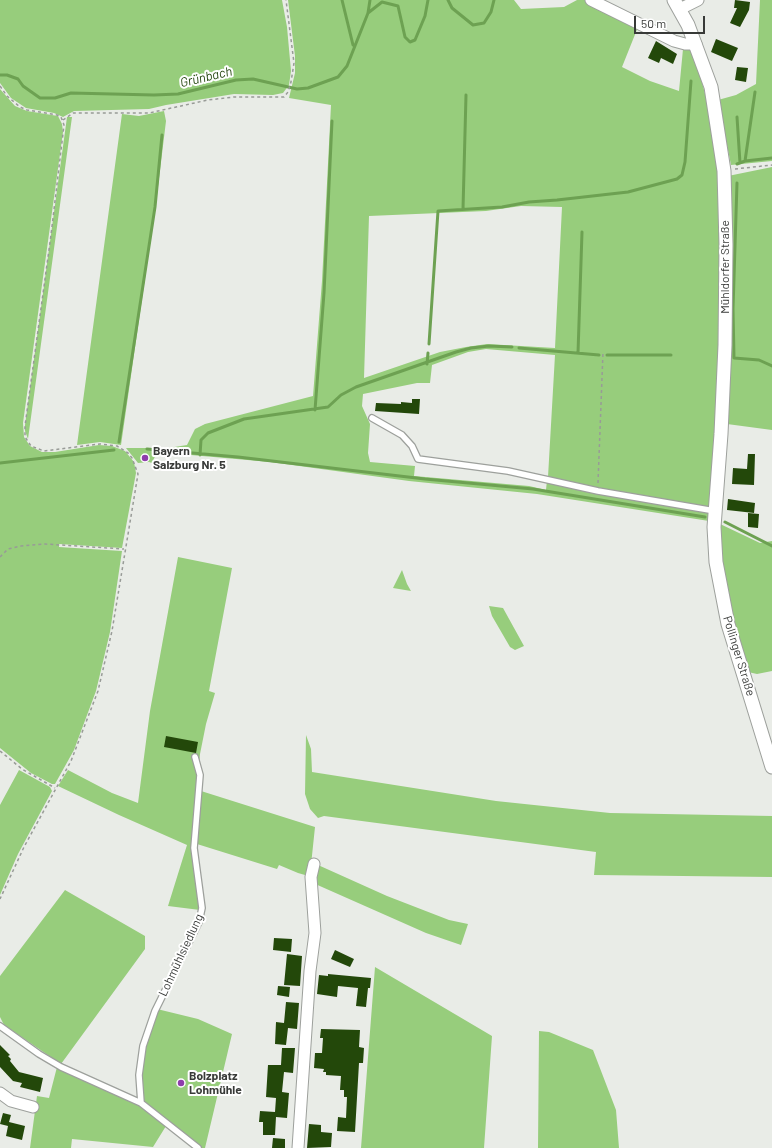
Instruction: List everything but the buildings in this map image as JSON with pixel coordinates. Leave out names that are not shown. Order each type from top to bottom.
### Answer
[{"type":"street","points":[[591,0],[674,40],[685,44],[696,44]]},
{"type":"street","points":[[677,5],[698,0]]},
{"type":"street","name":"Mühldorfer Straße","points":[[677,5],[696,44],[711,87],[724,171],[726,245],[724,379],[715,511],[715,543]]},
{"type":"street","name":"Pollinger Straße","points":[[715,543],[721,593],[726,617],[772,766]]},
{"type":"street","points":[[298,1148],[310,971],[315,933],[311,877],[314,864]]},
{"type":"street","points":[[0,1093],[11,1102],[33,1107]]},
{"type":"lane","points":[[372,418],[402,435],[412,446],[418,459],[508,471],[598,490],[715,511]]},
{"type":"lane","name":"Lohmühlsiedlung","points":[[142,1103],[139,1075],[144,1046],[155,1011],[199,922],[202,908],[194,848],[200,775],[195,757]]},
{"type":"lane","points":[[0,1026],[39,1054],[61,1067],[142,1103],[198,1148]]},
{"type":"path","points":[[63,120],[73,113],[149,113],[208,100],[234,97],[281,98],[288,92],[292,82],[294,63],[286,0]]},
{"type":"path","points":[[0,86],[2,90],[20,107],[27,110],[52,113],[63,120]]},
{"type":"path","points":[[0,899],[10,874],[78,746],[99,685],[113,624],[124,549],[138,474],[137,467],[128,453],[117,446],[100,444],[44,451],[31,446],[27,442],[24,432],[64,132],[63,120]]},
{"type":"path","points":[[724,171],[772,165]]},
{"type":"path","points":[[598,490],[603,352]]},
{"type":"path","points":[[0,557],[8,549],[21,546],[45,544],[124,549]]},
{"type":"path","points":[[0,751],[22,769],[55,788]]},
{"type":"green space","points":[[0,0],[282,0],[287,27],[291,71],[289,85],[283,93],[273,95],[234,94],[149,109],[74,111],[63,117],[54,113],[26,108],[11,98],[0,83]]},
{"type":"green space","points":[[288,0],[514,0],[521,9],[564,7],[577,0],[586,0],[638,27],[622,67],[650,81],[679,91],[683,49],[690,50],[697,63],[709,109],[717,169],[720,227],[720,358],[710,505],[708,507],[617,492],[548,477],[555,355],[486,349],[468,352],[432,365],[430,383],[417,383],[363,394],[362,406],[370,424],[368,453],[370,462],[415,466],[414,476],[529,486],[546,490],[547,480],[707,512],[709,513],[709,521],[537,494],[409,481],[270,462],[157,452],[152,463],[138,463],[126,448],[168,448],[187,445],[195,429],[205,424],[313,396],[322,281],[331,105],[289,98],[295,73],[295,56]],"holes":[[[521,206],[562,207],[555,348],[487,344],[466,347],[440,352],[364,378],[369,216],[486,211]]]},
{"type":"green space","points":[[760,0],[772,0],[772,161],[731,165],[718,100],[736,95],[756,84]]},
{"type":"green space","points":[[0,89],[15,106],[27,111],[58,116],[62,124],[63,132],[23,423],[24,437],[30,446],[42,452],[55,452],[99,445],[112,446],[125,451],[134,462],[136,473],[122,548],[59,544],[59,547],[122,551],[110,632],[96,691],[74,750],[55,784],[52,784],[31,773],[0,748]]},
{"type":"green space","points":[[164,111],[166,121],[157,195],[121,445],[100,442],[77,445],[122,114],[139,116]]},
{"type":"green space","points":[[67,117],[72,117],[28,439],[25,431],[25,425]]},
{"type":"green space","points":[[772,167],[772,430],[727,424],[728,176]]},
{"type":"green space","points":[[718,523],[760,543],[772,541],[772,671],[757,674],[748,672],[723,584]]},
{"type":"green space","points":[[178,557],[232,568],[209,691],[215,693],[206,724],[200,754],[195,812],[200,910],[168,906],[187,845],[58,786],[68,770],[112,793],[138,803],[150,711]]},
{"type":"green space","points":[[402,570],[407,584],[411,591],[393,588]]},
{"type":"green space","points":[[489,606],[503,608],[524,646],[515,650],[510,647],[492,616]]},
{"type":"green space","points":[[306,735],[311,749],[312,772],[496,801],[610,813],[772,816],[772,877],[594,875],[596,852],[324,816],[318,818],[310,809],[305,794]]},
{"type":"green space","points":[[19,770],[50,787],[52,791],[18,854],[0,895],[0,805]]},
{"type":"green space","points":[[201,791],[315,827],[311,865],[308,874],[305,875],[298,873],[279,865],[277,869],[197,844]]},
{"type":"green space","points":[[318,865],[387,896],[449,920],[468,924],[461,945],[426,933],[313,883]]},
{"type":"green space","points":[[65,890],[145,936],[145,949],[61,1064],[4,1025],[0,1017],[0,976]]},
{"type":"green space","points":[[375,967],[492,1036],[484,1148],[361,1148]]},
{"type":"green space","name":"Bolzplatz Lohmühle","points":[[157,1009],[198,1019],[232,1034],[205,1148],[199,1148],[142,1103],[141,1059]]},
{"type":"green space","points":[[539,1031],[549,1032],[593,1050],[616,1110],[619,1148],[538,1148]]},
{"type":"green space","points":[[57,1067],[125,1097],[145,1109],[166,1126],[153,1147],[72,1139],[71,1148],[30,1148],[37,1096],[49,1098]]},
{"type":"waterway","points":[[342,0],[353,45]]},
{"type":"waterway","name":"Grünbach","points":[[0,75],[7,75],[18,79],[23,86],[40,98],[55,98],[71,93],[154,95],[178,94],[236,80],[253,79],[297,89],[308,88],[338,77],[347,66],[368,13],[370,0]]},
{"type":"waterway","points":[[368,13],[382,2],[398,6],[405,37],[410,42],[415,40],[425,16],[428,0]]},
{"type":"waterway","points":[[448,0],[452,8],[473,25],[484,23],[491,12],[494,0]]},
{"type":"waterway","points":[[429,344],[438,211],[502,207],[529,202],[628,192],[677,179],[682,175],[685,162],[691,81]]},
{"type":"waterway","points":[[745,161],[755,92]]},
{"type":"waterway","points":[[463,209],[466,95]]},
{"type":"waterway","points":[[737,117],[740,163]]},
{"type":"waterway","points":[[315,410],[324,293],[332,121]]},
{"type":"waterway","points":[[119,442],[155,207],[162,135]]},
{"type":"waterway","points":[[737,164],[745,161],[772,158]]},
{"type":"waterway","points":[[737,183],[733,309],[734,358],[759,360],[772,366]]},
{"type":"waterway","points":[[578,353],[582,232]]},
{"type":"waterway","points":[[200,455],[201,440],[208,433],[244,419],[328,407],[341,395],[356,387],[456,352],[471,348],[489,346],[512,347]]},
{"type":"waterway","points":[[519,348],[599,355]]},
{"type":"waterway","points":[[427,364],[428,353]]},
{"type":"waterway","points":[[607,355],[671,355]]},
{"type":"waterway","points":[[147,449],[238,457],[425,479],[533,489],[705,517]]},
{"type":"waterway","points":[[0,463],[114,450]]},
{"type":"waterway","points":[[725,522],[772,546]]},
{"type":"place","name":"Bayern Salzburg Nr. 5","points":[[145,458]]},
{"type":"place","name":"Bolzplatz Lohmühle","points":[[181,1083]]}]
